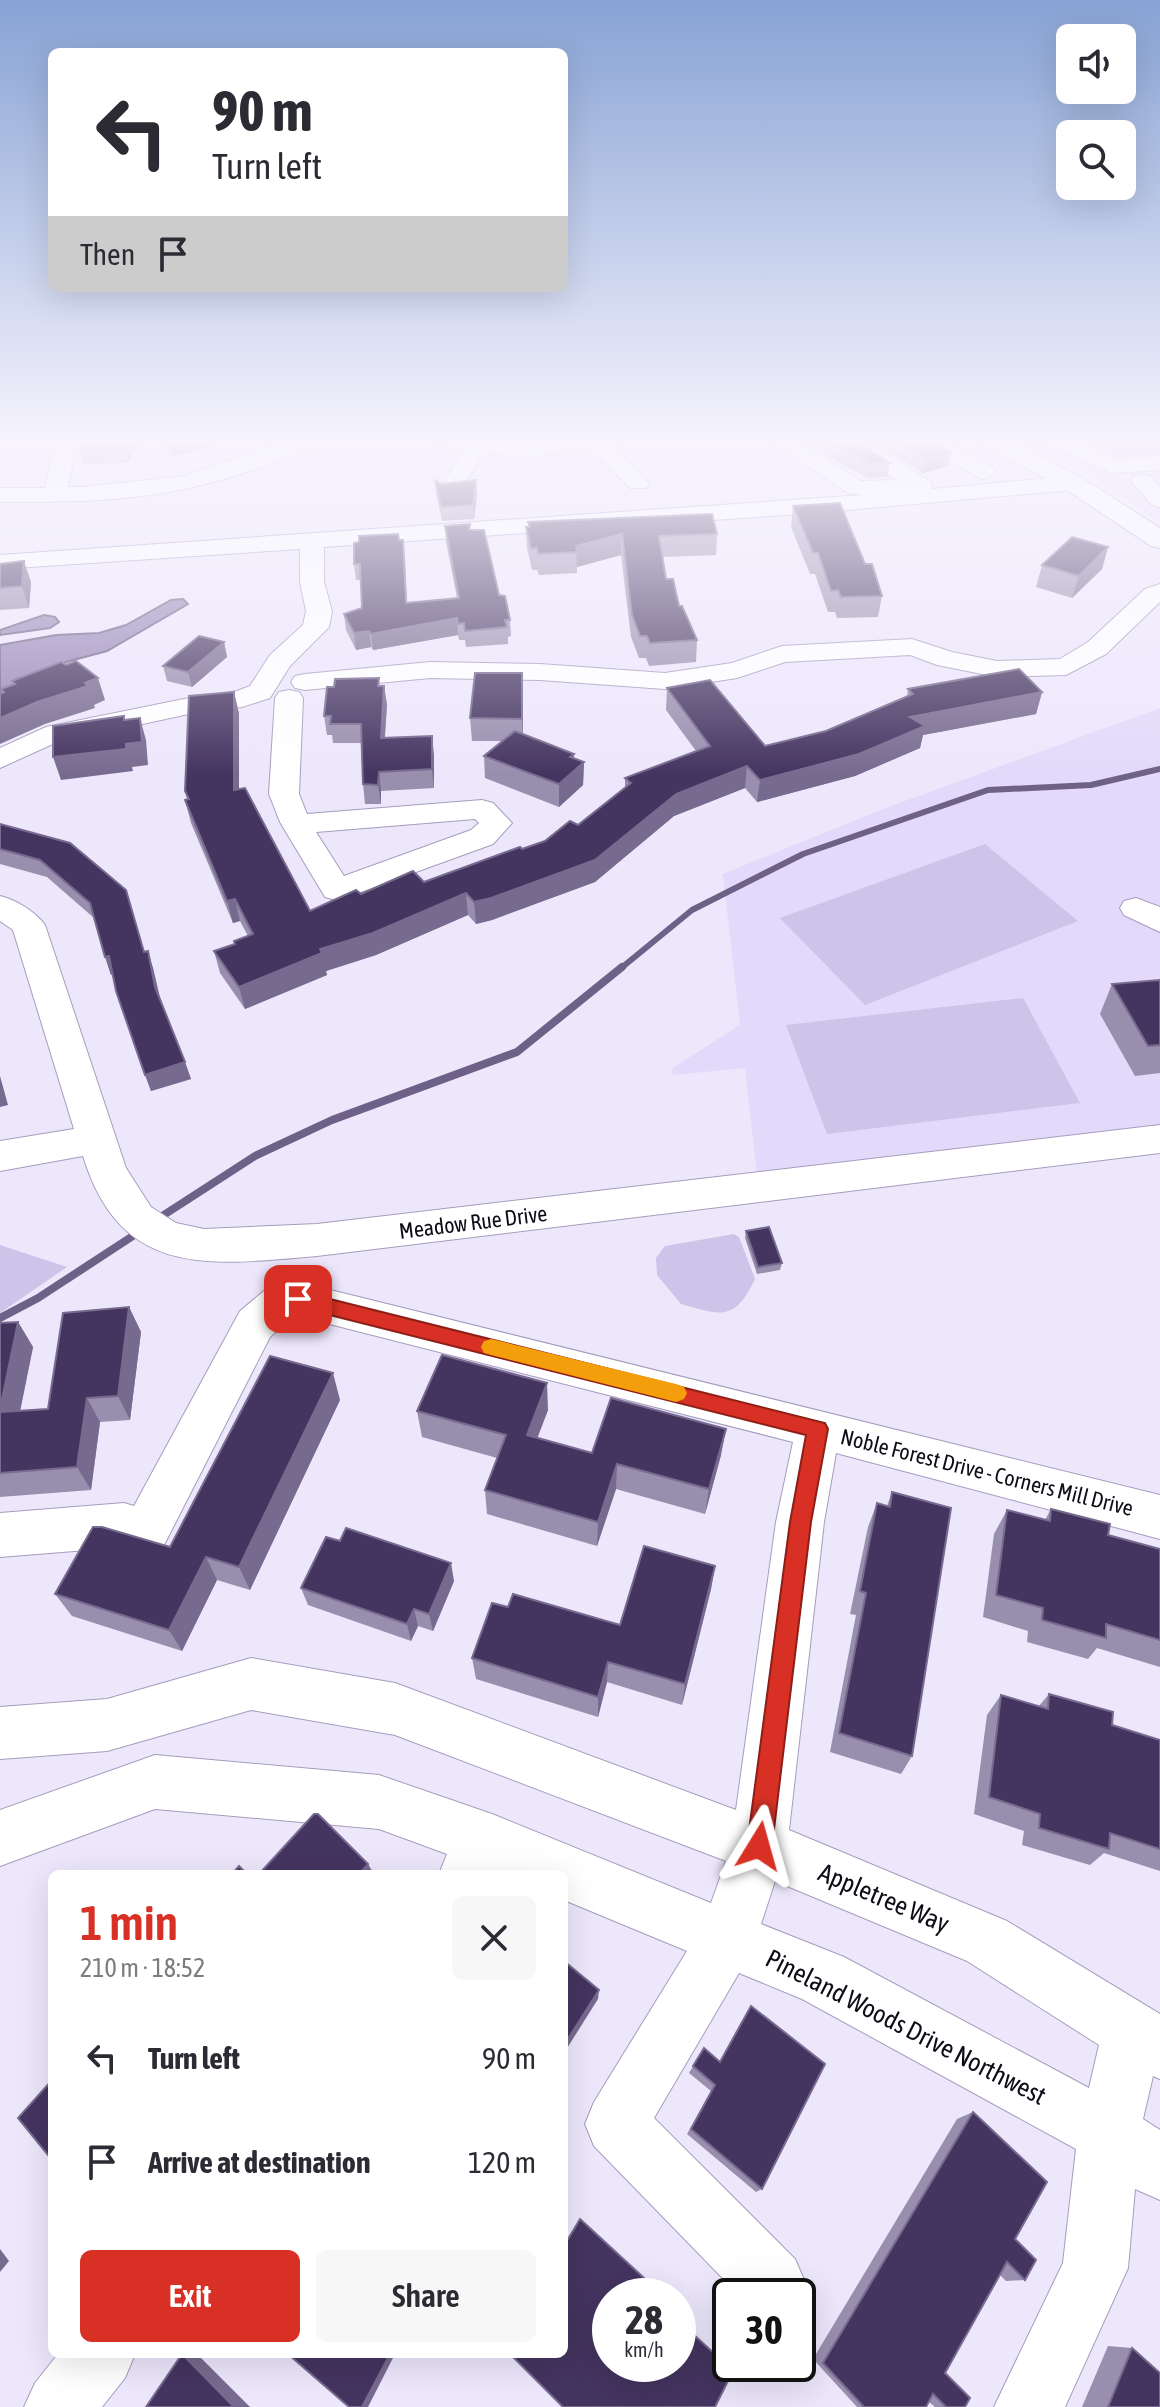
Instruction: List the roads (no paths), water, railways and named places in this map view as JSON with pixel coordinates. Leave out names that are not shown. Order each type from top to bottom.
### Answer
[{"type":"street","points":[[0,562],[173,550]]},
{"type":"street","points":[[242,699],[260,692],[280,661],[316,627],[319,611],[301,577],[309,550]]},
{"type":"street","points":[[0,575],[171,564],[245,569]]},
{"type":"street","points":[[0,759],[46,736],[184,707],[430,670],[540,672],[665,681],[737,670],[782,654],[912,647],[946,659],[997,669],[1066,667],[1097,648],[1154,594],[1160,592]]},
{"type":"street","points":[[280,661],[297,690],[284,794],[297,824],[336,890],[482,837],[497,823],[482,809],[297,824]]},
{"type":"street","name":"Meadow Rue Drive","points":[[0,906],[28,925],[106,1168],[122,1199],[141,1223],[168,1236],[209,1247],[348,1237],[1160,1139]]},
{"type":"street","points":[[0,1156],[98,1139]]},
{"type":"street","name":"Noble Forest Drive - Corners Mill Drive","points":[[0,1535],[124,1525],[146,1531],[255,1324],[279,1303],[298,1299],[1160,1517]]},
{"type":"street","points":[[768,2278],[616,2124],[728,1937],[759,1846],[800,1522],[818,1429]]},
{"type":"street","name":"Appletree Way","points":[[0,1733],[107,1725],[251,1684],[395,1709],[759,1846],[987,1941],[1146,2041]]},
{"type":"street","name":"Pineland Woods Drive Northwest","points":[[0,1838],[155,1782],[379,1802],[479,1858],[517,1870]]},
{"type":"street","name":"Pineland Woods Drive Northwest","points":[[568,1886],[728,1937],[823,1978],[1109,2133],[1160,2168]]},
{"type":"street","points":[[1029,2407],[1095,2268],[1109,2133],[1146,2041]]},
{"type":"waterway","points":[[620,969],[692,910],[803,854],[988,790],[1091,785],[1160,769]]},
{"type":"waterway","points":[[156,1220],[255,1156],[332,1120],[517,1052],[622,967]]},
{"type":"waterway","points":[[0,1318],[38,1298],[142,1230]]}]
